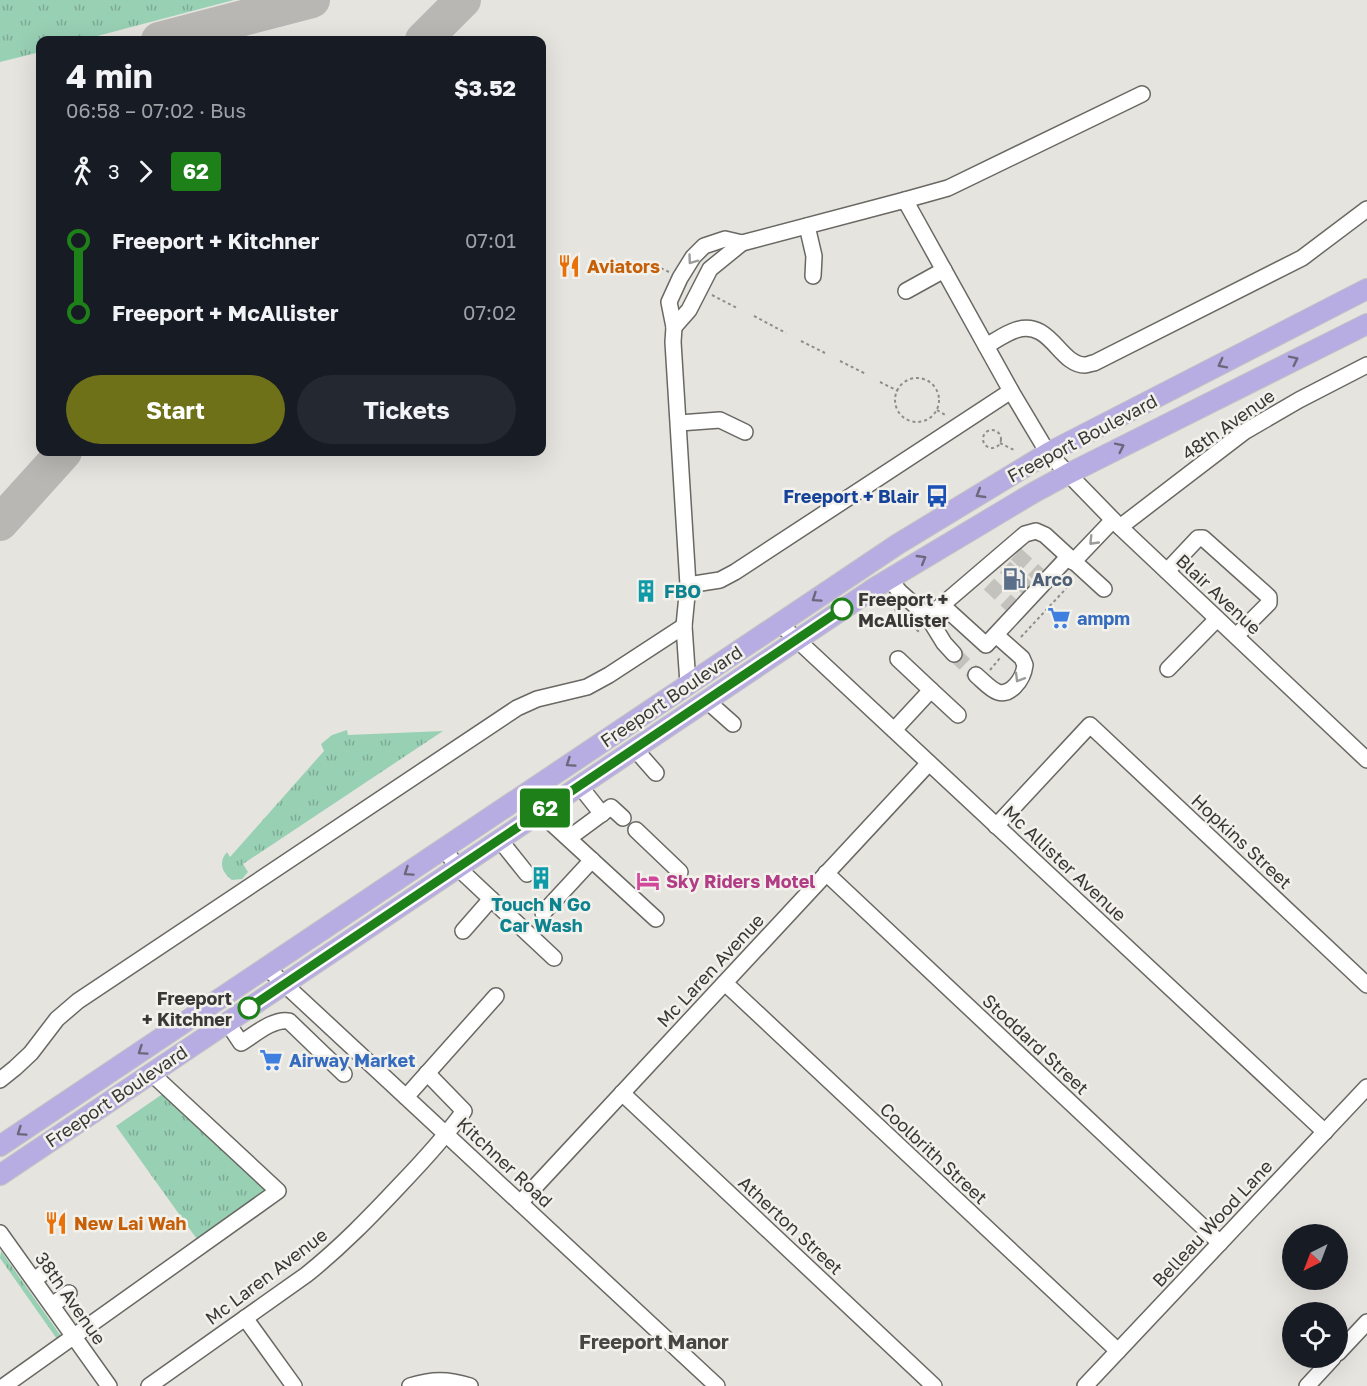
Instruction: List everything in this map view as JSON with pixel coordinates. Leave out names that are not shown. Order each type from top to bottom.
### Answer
[{"type":"main road","name":"Freeport Boulevard","points":[[0,1146],[898,544],[1048,453],[1367,289]]},
{"type":"main road","name":"Freeport Boulevard","points":[[0,1174],[796,639],[889,579],[1068,474],[1367,324]]},
{"type":"street","points":[[674,327],[689,310],[710,269],[742,243],[948,188],[1142,94]]},
{"type":"street","name":"Blair Avenue","points":[[905,200],[1048,453],[1116,524],[1367,760]]},
{"type":"street","points":[[986,346],[1016,330],[1038,330],[1050,338],[1071,360],[1083,365],[1094,363],[1302,258],[1367,208]]},
{"type":"street","points":[[807,226],[814,256],[813,276]]},
{"type":"street","points":[[688,684],[684,626],[688,585],[674,327],[669,302],[693,257],[704,246],[725,239],[742,243]]},
{"type":"street","points":[[906,291],[944,270]]},
{"type":"street","name":"48th Avenue","points":[[996,635],[1015,608],[1042,578],[1116,524],[1244,432],[1367,365]]},
{"type":"street","points":[[688,585],[720,580],[735,572],[1011,391]]},
{"type":"street","points":[[679,423],[720,420],[745,432]]},
{"type":"street","points":[[928,617],[942,605],[983,579],[1013,551],[1025,534],[1036,531],[1045,535],[1104,589]]},
{"type":"street","points":[[1167,571],[1198,538],[1203,538],[1269,597],[1269,603],[1236,636]]},
{"type":"street","points":[[889,579],[928,617],[944,643],[954,654]]},
{"type":"street","points":[[942,605],[986,645],[996,635],[1022,658],[1025,665],[1024,672],[1014,687],[1004,694],[998,693],[976,675]]},
{"type":"street","points":[[1168,669],[1217,619]]},
{"type":"street","name":"Mc Allister Avenue","points":[[779,623],[1324,1132]]},
{"type":"street","points":[[0,1080],[31,1053],[57,1019],[78,1001],[517,708],[537,699],[587,687],[684,626]]},
{"type":"street","points":[[898,659],[958,715]]},
{"type":"street","points":[[894,730],[931,690]]},
{"type":"street","points":[[706,700],[733,724]]},
{"type":"street","name":"Hopkins Street","points":[[996,826],[1090,725],[1367,985]]},
{"type":"street","points":[[634,748],[656,773]]},
{"type":"street","name":"Mc Laren Avenue","points":[[520,1203],[929,763]]},
{"type":"street","points":[[579,785],[602,814]]},
{"type":"street","points":[[522,796],[656,919]]},
{"type":"street","points":[[568,838],[611,807],[623,818]]},
{"type":"street","points":[[636,830],[680,872]]},
{"type":"street","points":[[499,839],[528,874]]},
{"type":"street","points":[[444,848],[457,867],[554,958]]},
{"type":"street","points":[[543,912],[592,860]]},
{"type":"street","name":"Stoddard Street","points":[[826,873],[1220,1243]]},
{"type":"street","points":[[463,931],[491,899]]},
{"type":"street","name":"Kitchner Road","points":[[266,967],[717,1386]]},
{"type":"street","name":"Coolbrith Street","points":[[724,983],[1118,1351]]},
{"type":"street","points":[[406,1097],[496,996]]},
{"type":"street","points":[[227,1022],[241,1044],[274,1022],[288,1021],[344,1074]]},
{"type":"street","points":[[316,1047],[333,1029]]},
{"type":"street","points":[[4,1386],[278,1191],[151,1073]]},
{"type":"street","name":"Mc Laren Avenue","points":[[149,1386],[327,1258],[360,1227],[447,1135],[464,1111],[427,1073]]},
{"type":"street","name":"Belleau Wood Lane","points":[[1085,1386],[1367,1087]]},
{"type":"street","name":"Atherton Street","points":[[622,1093],[934,1386]]},
{"type":"street","name":"38th Avenue","points":[[0,1233],[40,1275],[52,1305],[109,1386]]},
{"type":"street","points":[[52,1305],[69,1293]]},
{"type":"street","points":[[245,1318],[294,1386]]},
{"type":"street","points":[[1348,1342],[1367,1322]]},
{"type":"street","points":[[1307,1386],[1324,1368]]},
{"type":"street","points":[[410,1386],[438,1380],[455,1381],[471,1386]]},
{"type":"path","points":[[650,263],[674,275]]},
{"type":"path","points":[[707,292],[737,308]]},
{"type":"path","points":[[754,316],[786,333]]},
{"type":"path","points":[[801,341],[825,353]]},
{"type":"path","points":[[840,361],[866,374]]},
{"type":"path","points":[[912,379],[926,380],[932,384],[939,396],[937,410],[927,420],[920,422],[906,419],[897,408],[898,391],[905,382],[912,379]]},
{"type":"path","points":[[880,382],[898,391]]},
{"type":"path","points":[[937,410],[952,419]]},
{"type":"path","points":[[989,430],[995,430],[1001,437],[1000,443],[992,448],[986,446],[983,441],[984,435],[989,430]]},
{"type":"path","points":[[1000,443],[1016,451]]},
{"type":"green space","points":[[0,0],[234,0],[97,36],[36,36],[36,53],[0,62]]},
{"type":"green space","points":[[347,730],[348,735],[443,731],[243,864],[248,872],[242,879],[232,880],[222,867],[227,852],[230,857],[324,751],[321,744],[332,735]]},
{"type":"green space","points":[[164,1093],[274,1191],[199,1242],[116,1126]]},
{"type":"green space","points":[[1,1251],[63,1339],[59,1342],[0,1258]]},
{"type":"taxiway","points":[[174,36],[312,0]]},
{"type":"taxiway","points":[[427,36],[463,0]]},
{"type":"taxiway","points":[[0,523],[60,456]]},
{"type":"tunnel","points":[[1016,554],[1039,575]]},
{"type":"tunnel","points":[[1005,567],[1027,588]]},
{"type":"tunnel","points":[[989,584],[1011,605]]},
{"type":"tunnel","points":[[954,654],[976,675]]},
{"type":"bus line","name":"62","points":[[249,1008],[842,609]]},
{"type":"place","name":"Aviators","points":[[569,266]]},
{"type":"place","name":"Freeport + Blair","points":[[937,496]]},
{"type":"place","name":"Arco","points":[[1014,579]]},
{"type":"place","name":"FBO","points":[[646,591]]},
{"type":"place","name":"Freeport + McAllister","points":[[842,609]]},
{"type":"place","name":"ampm","points":[[1059,618]]},
{"type":"place","name":"Touch N Go Car Wash","points":[[541,878]]},
{"type":"place","name":"Sky Riders Motel","points":[[648,881]]},
{"type":"place","name":"Freeport + Kitchner","points":[[249,1008]]},
{"type":"place","name":"Airway Market","points":[[271,1060]]},
{"type":"place","name":"New Lai Wah","points":[[56,1223]]},
{"type":"district","name":"Freeport Manor","points":[[654,1341]]}]
